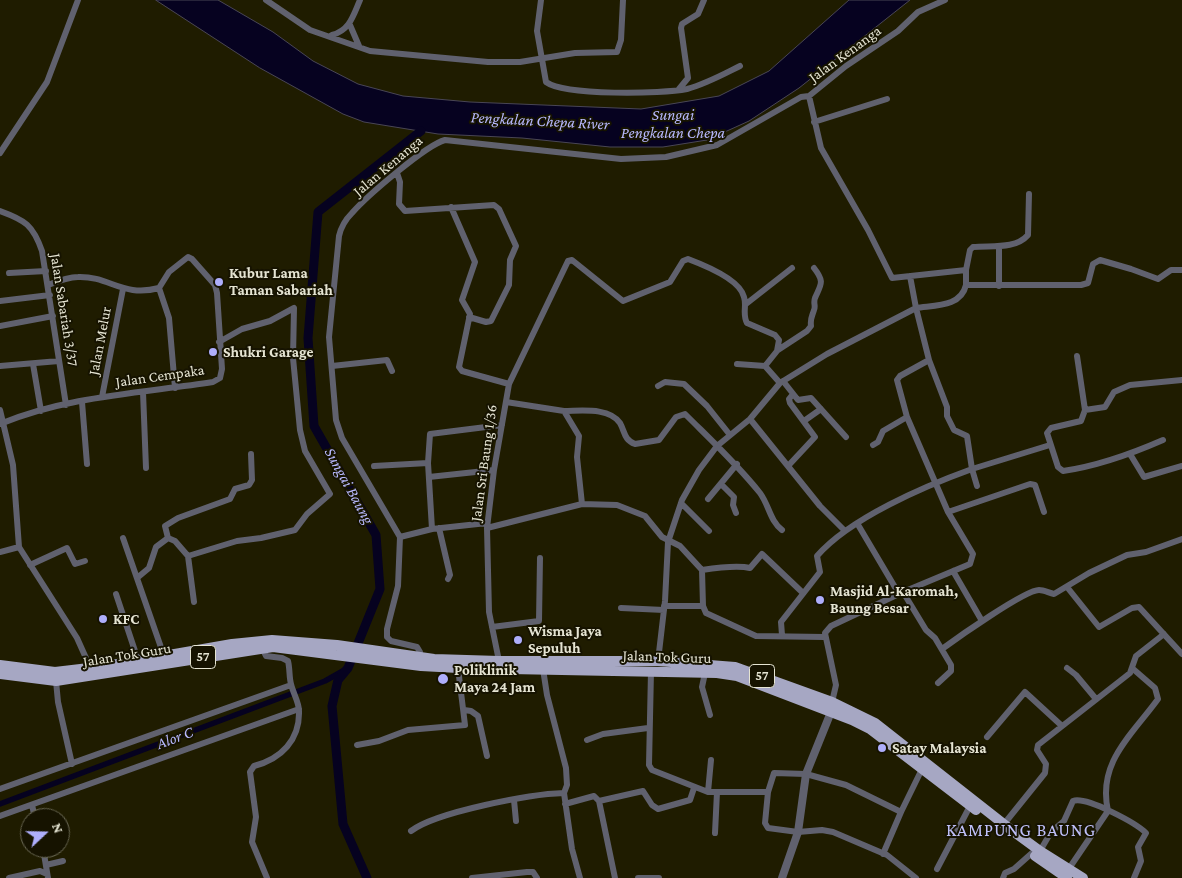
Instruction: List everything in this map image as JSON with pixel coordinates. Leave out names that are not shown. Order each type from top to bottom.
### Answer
[{"type":"main road","name":"Jalan Tok Guru","points":[[87,668],[255,641],[290,640],[458,668],[543,669],[635,666],[658,661],[735,667],[875,723],[1004,824],[1066,876],[1083,878]]},
{"type":"main road","name":"Jalan Tok Guru","points":[[0,665],[71,674],[262,648],[336,649]]},
{"type":"main road","name":"Jalan Tok Guru","points":[[381,656],[635,666],[651,671],[704,672],[737,676],[832,707],[870,729],[970,806],[1036,852]]},
{"type":"main road","name":"57","points":[[71,674],[87,668]]},
{"type":"main road","name":"Jalan Tok Guru","points":[[0,674],[56,681],[71,674]]},
{"type":"street","points":[[0,153],[47,82],[78,0]]},
{"type":"street","points":[[266,0],[310,30],[370,51],[470,61],[520,62],[575,53],[617,52],[622,40],[622,0]]},
{"type":"street","points":[[331,36],[344,31],[350,25],[360,0]]},
{"type":"street","points":[[541,0],[537,31],[541,59],[546,82],[556,87],[610,92],[678,90],[708,82],[740,66]]},
{"type":"street","points":[[678,90],[688,78],[682,24],[698,14],[704,0]]},
{"type":"street","name":"Jalan Kenanga","points":[[400,537],[340,434],[336,420],[329,330],[341,228],[352,213],[428,147],[444,140],[621,158],[666,157],[717,146],[801,97],[809,96],[846,66],[898,31],[918,12],[945,0]]},
{"type":"street","points":[[350,25],[359,46]]},
{"type":"street","points":[[809,96],[821,148],[868,230],[892,278],[966,270]]},
{"type":"street","points":[[814,122],[887,99]]},
{"type":"street","points":[[397,174],[400,182],[399,204],[403,210],[497,206],[516,246],[510,260],[509,285],[492,319],[488,322],[470,317]]},
{"type":"street","points":[[658,661],[664,608],[668,542],[681,503],[699,470],[717,446],[750,419],[782,382],[827,354],[916,308],[958,300],[963,295],[966,285],[966,270],[970,250],[973,247],[999,247],[1022,241],[1028,235],[1029,194]]},
{"type":"street","points":[[451,207],[475,262],[462,300],[470,317],[459,368],[509,384]]},
{"type":"street","name":"Jalan Sabariah 3/37","points":[[0,211],[27,222],[36,234],[46,271],[66,405]]},
{"type":"street","points":[[999,247],[999,286]]},
{"type":"street","points":[[48,285],[68,278],[80,277],[92,278],[123,289],[142,292],[159,288],[180,261],[188,257],[192,259],[217,289],[219,342],[242,329],[270,321],[294,308],[293,358],[300,430],[305,451],[330,494],[302,518],[295,530],[261,538],[237,541],[188,556]]},
{"type":"street","name":"Jalan Sri Baung 1/36","points":[[499,662],[489,612],[487,526],[494,470],[509,384],[570,260],[620,300],[624,301],[670,282],[683,261],[688,259],[730,278],[743,293],[746,304]]},
{"type":"street","points":[[966,285],[1085,285],[1090,279],[1093,264],[1100,260],[1131,268],[1158,279],[1171,270],[1182,270]]},
{"type":"street","points":[[765,366],[777,350],[780,342],[776,336],[747,323],[744,316],[746,304],[792,268]]},
{"type":"street","points":[[777,350],[811,326],[810,318],[814,310],[814,300],[822,286],[820,276],[814,268]]},
{"type":"street","points":[[10,273],[46,271]]},
{"type":"street","points":[[910,276],[929,360],[948,408],[947,416],[954,430],[967,436],[972,469],[977,486]]},
{"type":"street","points":[[159,288],[169,318],[175,388]]},
{"type":"street","name":"Jalan Melur","points":[[102,397],[123,289]]},
{"type":"street","points":[[0,301],[50,294]]},
{"type":"street","points":[[0,326],[53,316]]},
{"type":"street","name":"Jalan Cempaka","points":[[2,424],[40,411],[102,397],[213,382],[220,378],[222,369],[219,342]]},
{"type":"street","points":[[1077,356],[1085,410],[1081,421],[1049,430],[1050,445],[1058,467],[1062,471],[1130,454],[1163,440]]},
{"type":"street","points":[[0,366],[59,360]]},
{"type":"street","points":[[332,366],[387,360],[392,371]]},
{"type":"street","points":[[782,878],[798,832],[806,774],[832,707],[836,686],[824,637],[830,626],[970,564],[973,554],[948,512],[907,417],[898,378],[929,360]]},
{"type":"street","points":[[33,364],[40,411]]},
{"type":"street","points":[[736,364],[765,366],[799,400],[811,398],[846,437]]},
{"type":"street","points":[[1085,410],[1105,407],[1114,392],[1130,385],[1182,380]]},
{"type":"street","points":[[658,386],[665,382],[684,384],[707,406],[730,435]]},
{"type":"street","points":[[143,392],[146,468]]},
{"type":"street","points":[[788,466],[815,439],[814,433],[789,402],[793,394]]},
{"type":"street","points":[[82,402],[87,464]]},
{"type":"street","points":[[506,402],[564,411],[611,415],[620,424],[627,439],[635,444],[659,440],[676,417],[685,414],[737,464],[765,500],[772,518],[782,530]]},
{"type":"street","points":[[804,421],[821,409]]},
{"type":"street","points":[[0,410],[12,465],[19,547],[77,638],[86,658],[87,668]]},
{"type":"street","points":[[564,411],[579,436],[577,457],[582,504]]},
{"type":"street","points":[[873,445],[878,442],[883,431],[907,417]]},
{"type":"street","points":[[750,419],[820,506],[844,530]]},
{"type":"street","points":[[448,579],[450,575],[435,528],[428,463],[429,438],[432,433],[502,425]]},
{"type":"street","points":[[782,635],[780,624],[820,572],[817,556],[844,530],[972,469],[1050,445]]},
{"type":"street","points":[[168,538],[165,528],[167,523],[230,499],[235,489],[250,484],[251,454]]},
{"type":"street","points":[[1130,454],[1144,477],[1182,466]]},
{"type":"street","points":[[374,466],[428,463]]},
{"type":"street","points":[[708,500],[737,464]]},
{"type":"street","points":[[429,477],[494,470]]},
{"type":"street","points":[[722,484],[734,497],[732,505],[736,513]]},
{"type":"street","points":[[948,512],[1030,484],[1035,486],[1044,512]]},
{"type":"street","points":[[681,503],[709,531]]},
{"type":"street","points":[[418,658],[420,652],[417,647],[391,641],[387,634],[398,586],[400,537],[435,528],[487,526],[582,504],[617,505],[645,516],[668,542],[680,547],[702,570],[703,606],[706,613],[756,636],[824,637]]},
{"type":"street","points":[[857,523],[901,593],[926,630],[935,637],[942,649],[951,669],[938,683]]},
{"type":"street","points":[[123,538],[164,656]]},
{"type":"street","points":[[168,538],[175,541],[188,556],[194,602]]},
{"type":"street","points":[[137,578],[149,568],[156,547],[168,538]]},
{"type":"street","points":[[942,649],[982,621],[1036,590],[1054,594],[1089,572],[1127,555],[1146,552],[1182,540]]},
{"type":"street","points":[[0,552],[19,547]]},
{"type":"street","points":[[30,565],[68,548],[75,564],[85,561]]},
{"type":"street","points":[[702,570],[727,569],[740,565],[750,568],[762,554],[803,593]]},
{"type":"street","points":[[492,627],[539,621],[540,558]]},
{"type":"street","points":[[954,571],[982,621]]},
{"type":"street","points":[[1067,587],[1095,625],[1102,626],[1137,606],[1182,654]]},
{"type":"street","points":[[116,594],[138,660]]},
{"type":"street","points":[[621,608],[703,606]]},
{"type":"street","points":[[1004,824],[1045,773],[1046,764],[1037,750],[1038,746],[1126,677],[1138,654],[1164,634]]},
{"type":"street","points":[[262,648],[266,656],[282,658],[288,661],[291,686],[298,706],[298,726],[284,752],[270,762],[254,766],[250,772],[256,821],[252,842],[267,878]]},
{"type":"street","points":[[357,745],[379,741],[408,730],[461,727],[466,721],[458,668]]},
{"type":"street","points":[[1067,668],[1076,674],[1096,699]]},
{"type":"street","points":[[1066,876],[1108,812],[1105,794],[1108,774],[1126,739],[1158,697],[1155,688],[1132,668]]},
{"type":"street","points":[[543,669],[547,696],[566,768],[565,804],[572,849],[580,878]]},
{"type":"street","points":[[651,671],[648,728],[650,768],[694,788],[708,792],[768,792]]},
{"type":"street","points":[[704,672],[702,687],[710,715]]},
{"type":"street","points":[[56,681],[58,702],[72,764]]},
{"type":"street","points":[[0,789],[291,686]]},
{"type":"street","points":[[986,737],[1026,692],[1062,726]]},
{"type":"street","points":[[0,816],[298,706]]},
{"type":"street","points":[[464,710],[471,711],[478,716],[487,756]]},
{"type":"street","points":[[587,740],[603,734],[648,728]]},
{"type":"street","points":[[708,792],[711,760]]},
{"type":"street","points":[[883,854],[922,769]]},
{"type":"street","points":[[901,812],[846,785],[806,774],[774,774],[768,792],[766,827],[798,832],[829,831],[883,854],[907,876],[916,878]]},
{"type":"street","points":[[598,801],[643,791],[652,805],[658,809],[690,800],[694,788]]},
{"type":"street","points":[[715,833],[717,792]]},
{"type":"street","points":[[411,831],[421,823],[435,818],[544,793],[564,793]]},
{"type":"street","points":[[565,804],[594,796],[598,801],[616,878]]},
{"type":"street","points":[[514,800],[516,820]]},
{"type":"street","points":[[1003,878],[1005,873],[1014,870],[1036,852],[1051,832],[1064,821],[1074,800],[1096,804],[1139,827],[1146,834],[1138,847],[1141,861],[1134,878]]},
{"type":"street","points":[[937,869],[970,806]]},
{"type":"street","points":[[44,858],[48,876]]},
{"type":"street","points":[[46,865],[64,861]]},
{"type":"street","points":[[9,878],[40,872],[48,876]]},
{"type":"street","points":[[472,878],[527,872],[533,872],[537,878]]},
{"type":"street","points":[[638,878],[660,878]]},
{"type":"water","name":"Sungai Pengkalan Chepa","points":[[156,0],[218,0],[273,32],[313,61],[358,84],[403,96],[470,102],[641,109],[719,96],[769,71],[849,0],[910,0],[799,88],[749,121],[707,140],[663,147],[610,147],[522,138],[438,134],[364,122],[343,114],[260,68]]},
{"type":"waterway","name":"Sungai Baung","points":[[367,878],[343,824],[332,706],[338,680],[348,668],[380,589],[376,535],[314,426],[308,338],[318,212],[421,131]]},
{"type":"waterway","name":"Alor C","points":[[0,804],[325,681],[348,668]]},
{"type":"place","name":"Kubur Lama Taman Sabariah","points":[[219,282]]},
{"type":"place","name":"Shukri Garage","points":[[213,352]]},
{"type":"place","name":"Masjid Al-Karomah, Baung Besar","points":[[820,600]]},
{"type":"place","name":"KFC","points":[[103,619]]},
{"type":"place","name":"Wisma Jaya Sepuluh","points":[[518,640]]},
{"type":"place","name":"Poliklinik Maya 24 Jam","points":[[443,679]]},
{"type":"place","name":"Satay Malaysia","points":[[882,748]]},
{"type":"district","name":"KAMPUNG BAUNG","points":[[1021,830]]},
{"type":"water label","name":"Pengkalan Chepa River","points":[[540,121]]}]
